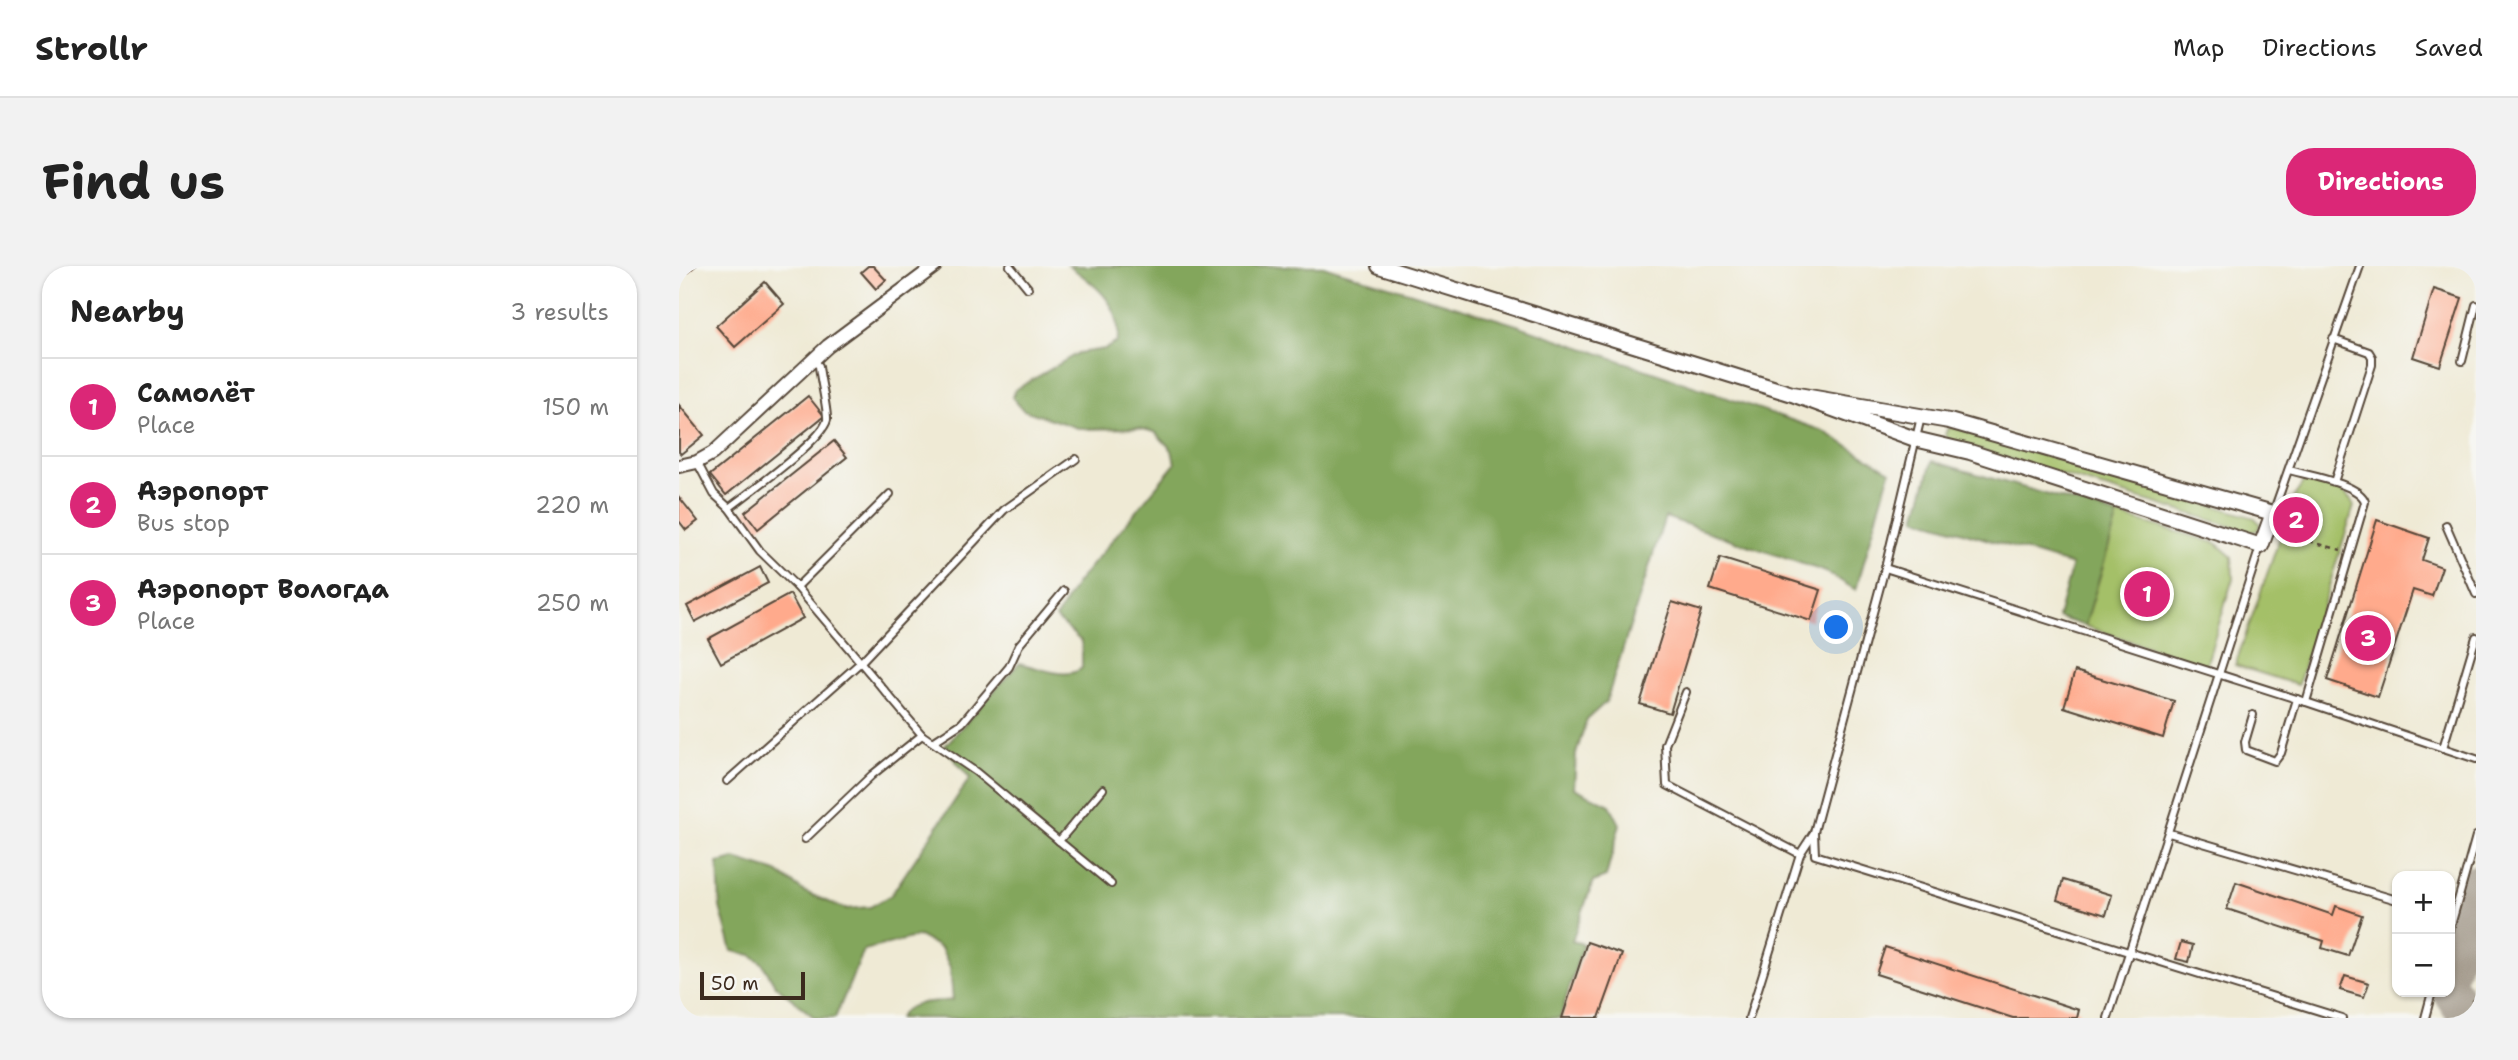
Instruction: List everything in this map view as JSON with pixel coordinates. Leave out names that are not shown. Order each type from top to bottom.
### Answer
[{"type":"street","points":[[679,466],[697,462],[713,453],[814,359],[935,266]]},
{"type":"street","points":[[1379,266],[1793,394],[1915,439],[1970,452],[2261,546],[2273,513],[1949,421],[1793,394]]},
{"type":"lane","points":[[1010,266],[1028,288]]},
{"type":"lane","points":[[2273,513],[2360,266]]},
{"type":"lane","points":[[2462,361],[2476,306]]},
{"type":"lane","points":[[2333,339],[2369,352],[2372,357],[2372,365],[2334,482]]},
{"type":"lane","points":[[729,508],[804,448],[818,435],[827,421],[818,366],[814,359]]},
{"type":"lane","points":[[1749,1018],[1800,854],[1814,832],[1885,568],[1921,416]]},
{"type":"lane","points":[[727,781],[861,662],[1004,510],[1076,459]]},
{"type":"lane","points":[[697,462],[714,494],[729,508],[760,551],[797,587],[922,735],[976,772],[1111,884]]},
{"type":"lane","points":[[2289,470],[2334,482],[2365,497],[2306,702]]},
{"type":"lane","points":[[797,587],[890,494]]},
{"type":"lane","points":[[2446,525],[2476,594]]},
{"type":"lane","points":[[2108,1018],[2261,546]]},
{"type":"lane","points":[[1885,568],[2476,759]]},
{"type":"lane","points":[[933,743],[962,723],[1009,667],[1019,645],[1064,591]]},
{"type":"lane","points":[[2443,748],[2476,637]]},
{"type":"lane","points":[[1686,692],[1665,745],[1667,785],[1800,854]]},
{"type":"lane","points":[[2253,715],[2245,742],[2246,750],[2275,761],[2281,755],[2297,699]]},
{"type":"lane","points":[[805,839],[872,775],[922,735]]},
{"type":"lane","points":[[1059,841],[1103,789]]},
{"type":"lane","points":[[1814,832],[1815,855],[2341,1018]]},
{"type":"lane","points":[[2169,832],[2392,899]]},
{"type":"lane","points":[[2455,904],[2476,836]]},
{"type":"lane","points":[[2425,1018],[2431,997]]},
{"type":"lane","points":[[2472,1018],[2476,1003]]},
{"type":"path","points":[[2267,529],[2350,552]]},
{"type":"green space","points":[[1069,266],[1323,266],[1517,325],[1823,431],[1890,471],[1856,590],[1826,572],[1665,517],[1606,702],[1587,719],[1576,754],[1574,788],[1610,805],[1620,824],[1606,877],[1593,882],[1572,941],[1583,944],[1560,1018],[899,1018],[903,1012],[916,1005],[953,1000],[950,967],[941,948],[919,936],[864,950],[835,1018],[815,1018],[775,985],[762,963],[751,955],[732,951],[720,907],[718,863],[735,859],[777,872],[805,892],[845,909],[870,907],[891,895],[970,778],[944,747],[1019,663],[1060,673],[1076,672],[1082,668],[1082,642],[1056,618],[1076,584],[1175,464],[1172,450],[1155,432],[1138,428],[1081,429],[1023,410],[1012,397],[1015,390],[1078,353],[1105,349],[1117,342],[1117,318],[1112,307],[1098,289]]},
{"type":"green space","points":[[1953,427],[2255,518],[2260,524],[2258,530],[2250,532],[1950,441],[1945,435],[1947,429]]},
{"type":"green space","points":[[1932,461],[2118,515],[2085,626],[2058,617],[2072,565],[1916,518]]},
{"type":"green space","points":[[2305,481],[2319,482],[2340,490],[2354,506],[2298,685],[2235,665],[2295,495]]},
{"type":"green space","points":[[2118,515],[2216,543],[2232,557],[2233,578],[2206,666],[2085,626]]},
{"type":"building","points":[[679,266],[695,266],[679,280]]},
{"type":"building","points":[[868,266],[873,266],[886,280],[876,289],[861,272]]},
{"type":"building","points":[[765,282],[784,304],[735,347],[716,326]]},
{"type":"building","points":[[2434,289],[2462,298],[2440,366],[2413,357]]},
{"type":"building","points":[[808,396],[824,416],[726,495],[710,475]]},
{"type":"building","points":[[679,405],[704,435],[681,454],[679,452]]},
{"type":"building","points":[[834,441],[847,457],[758,529],[745,512]]},
{"type":"building","points":[[679,497],[698,521],[686,530],[679,521]]},
{"type":"building","points":[[2377,520],[2429,538],[2422,560],[2442,567],[2432,596],[2413,590],[2378,697],[2327,680]]},
{"type":"building","points":[[1720,558],[1821,590],[1811,621],[1710,589]]},
{"type":"building","points":[[760,567],[768,583],[695,622],[687,606]]},
{"type":"building","points":[[790,594],[803,618],[721,663],[708,639]]},
{"type":"building","points":[[1672,602],[1701,611],[1670,713],[1640,704]]},
{"type":"building","points":[[2075,671],[2174,701],[2163,738],[2064,707]]},
{"type":"building","points":[[2063,880],[2112,895],[2106,915],[2057,900]]},
{"type":"building","points":[[2236,882],[2333,915],[2336,906],[2362,915],[2348,956],[2322,948],[2324,941],[2227,909]]},
{"type":"building","points":[[1587,942],[1622,954],[1599,1018],[1562,1018]]},
{"type":"building","points":[[2181,942],[2193,945],[2189,962],[2176,959]]},
{"type":"building","points":[[1885,947],[2079,1010],[2077,1018],[2013,1018],[1876,974]]},
{"type":"building","points":[[2345,976],[2369,983],[2364,997],[2340,990]]},
{"type":"taxiway","points":[[2455,953],[2476,884]]},
{"type":"taxiway","points":[[2455,997],[2460,1005],[2476,1012]]},
{"type":"place","name":"Аэропорт","points":[[2296,520]]},
{"type":"place","name":"Самолёт","points":[[2147,594]]},
{"type":"place","name":"Аэропорт Вологда","points":[[2368,638]]}]
